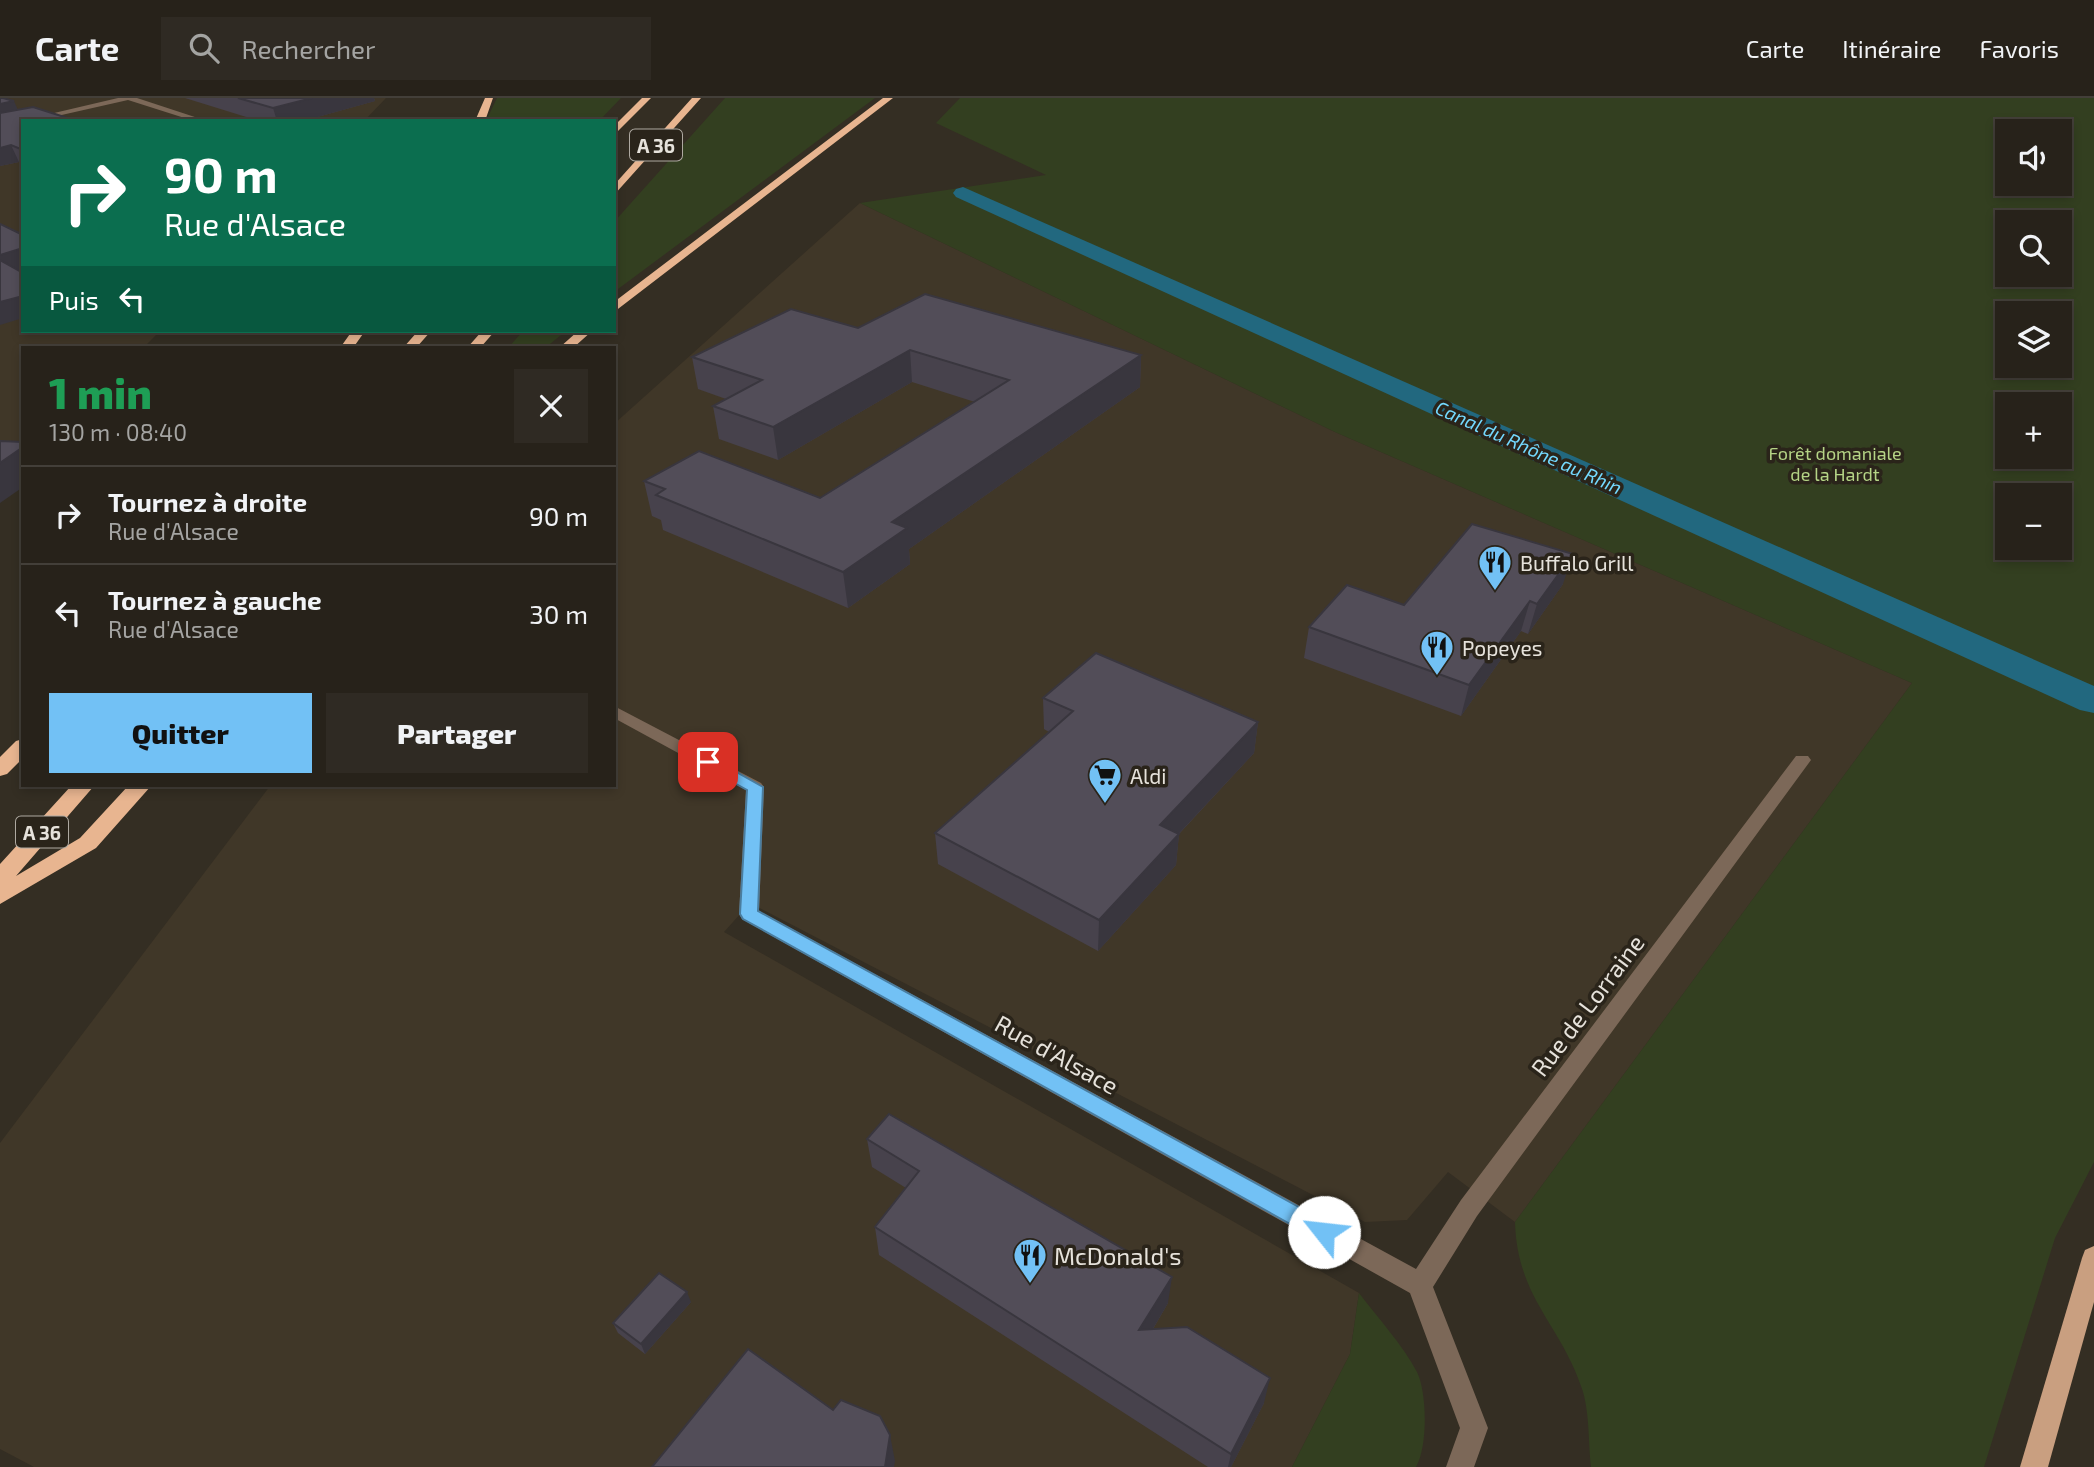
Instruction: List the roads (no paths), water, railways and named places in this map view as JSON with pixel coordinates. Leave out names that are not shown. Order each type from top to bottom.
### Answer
[{"type":"highway","points":[[481,119],[489,98]]},
{"type":"highway","name":"A 36","points":[[616,130],[647,98]]},
{"type":"highway","name":"A 36","points":[[616,190],[697,98]]},
{"type":"highway","points":[[616,306],[889,98]]},
{"type":"highway","points":[[411,346],[423,333]]},
{"type":"highway","points":[[475,346],[487,333]]},
{"type":"highway","points":[[567,346],[584,333]]},
{"type":"highway","points":[[0,769],[21,748]]},
{"type":"highway","name":"A 36","points":[[0,879],[82,787]]},
{"type":"highway","points":[[0,897],[88,843],[139,787]]},
{"type":"main road","points":[[2034,1467],[2094,1258]]},
{"type":"street","points":[[33,119],[129,98],[197,119]]},
{"type":"street","points":[[11,124],[21,122]]},
{"type":"street","name":"Rue d'Alsace","points":[[616,712],[755,787],[749,914],[1420,1285]]},
{"type":"street","name":"Rue de Lorraine","points":[[1420,1285],[1469,1208],[1802,760]]},
{"type":"street","points":[[1420,1285],[1474,1428],[1460,1467]]},
{"type":"waterway","name":"Canal du Rhône au Rhin","points":[[963,193],[2094,701]]},
{"type":"place","name":"Buffalo Grill","points":[[1495,592]]},
{"type":"place","name":"Popeyes","points":[[1437,677]]},
{"type":"place","name":"Aldi","points":[[1105,805]]},
{"type":"place","name":"McDonald's","points":[[1030,1285]]},
{"type":"park label","name":"Forêt domaniale de la Hardt","points":[[1835,463]]}]
